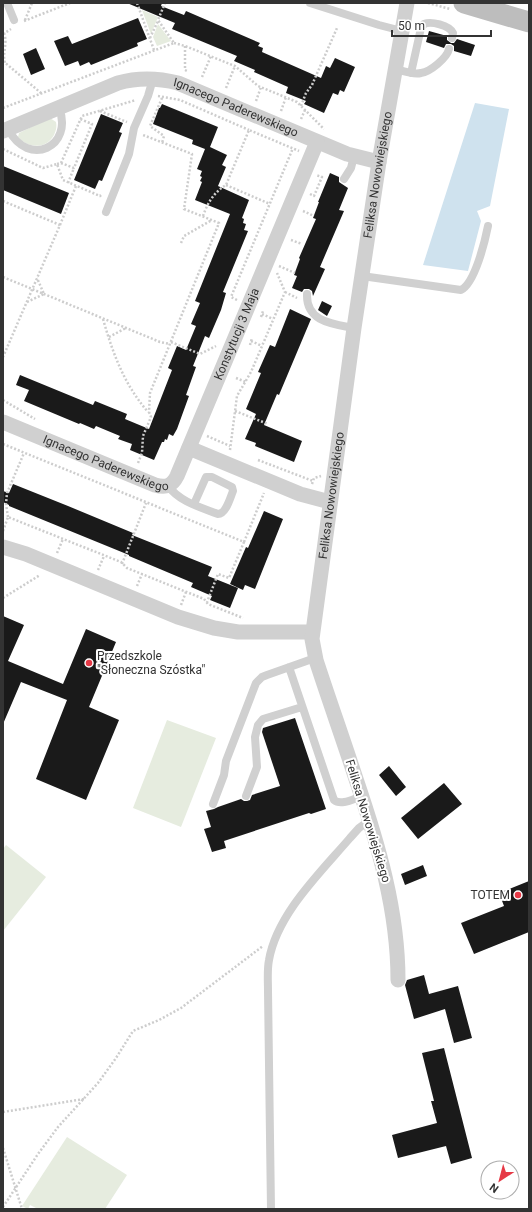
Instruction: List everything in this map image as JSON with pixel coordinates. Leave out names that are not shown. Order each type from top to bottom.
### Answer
[{"type":"main road","points":[[459,7],[529,22]]},
{"type":"street","name":"Feliksa Nowowiejskiego","points":[[398,980],[397,942],[391,902],[384,870],[370,820],[315,658],[312,632],[354,328],[379,162],[407,3]]},
{"type":"street","name":"Ignacego Paderewskiego","points":[[6,130],[118,83],[130,80],[153,79],[171,81],[190,88],[317,142]]},
{"type":"street","points":[[317,142],[354,156],[379,162]]},
{"type":"street","name":"Konstytucji 3 Maja","points":[[189,448],[317,142]]},
{"type":"street","name":"Ignacego Paderewskiego","points":[[3,422],[160,487],[172,484],[189,448]]},
{"type":"street","points":[[189,448],[300,494],[330,502]]},
{"type":"street","points":[[3,547],[26,554],[178,617],[214,628],[238,632],[312,632]]},
{"type":"lane","points":[[7,3],[16,23]]},
{"type":"lane","points":[[310,3],[402,31]]},
{"type":"lane","points":[[411,73],[421,28],[426,22],[448,28],[453,33],[452,38]]},
{"type":"lane","points":[[395,70],[419,74],[443,60],[448,54],[449,49]]},
{"type":"lane","points":[[106,212],[129,154],[134,128],[148,96],[153,79]]},
{"type":"lane","points":[[6,130],[23,146],[35,150],[45,149],[53,144],[61,130],[63,120],[59,108]]},
{"type":"lane","points":[[344,179],[351,168],[354,156]]},
{"type":"lane","points":[[362,276],[461,290],[466,287],[478,263],[486,240],[488,226]]},
{"type":"lane","points":[[307,294],[307,304],[316,316],[335,325],[354,328]]},
{"type":"lane","points":[[168,486],[177,496],[194,504],[218,514],[224,512],[233,491],[232,487],[212,477],[206,477],[194,504]]},
{"type":"lane","points":[[213,804],[224,775],[226,761],[256,683],[262,677],[315,658]]},
{"type":"lane","points":[[289,667],[334,800],[341,803],[362,796]]},
{"type":"lane","points":[[246,796],[257,767],[255,737],[258,725],[264,719],[302,708]]},
{"type":"lane","points":[[271,1209],[268,961],[273,943],[295,904],[350,838],[359,828],[370,820]]},
{"type":"path","points":[[25,20],[32,3]]},
{"type":"path","points":[[41,93],[4,62],[6,37],[4,34],[16,23],[70,3]]},
{"type":"path","points":[[137,3],[154,50]]},
{"type":"path","points":[[150,39],[165,3]]},
{"type":"path","points":[[428,3],[459,7]]},
{"type":"path","points":[[158,20],[174,43]]},
{"type":"path","points":[[301,106],[337,28]]},
{"type":"path","points":[[3,108],[174,43],[235,66],[261,88],[296,102],[326,130],[313,125]]},
{"type":"path","points":[[185,46],[185,70],[191,72]]},
{"type":"path","points":[[202,77],[211,56]]},
{"type":"path","points":[[226,88],[235,66]]},
{"type":"path","points":[[196,75],[208,80]]},
{"type":"path","points":[[220,85],[232,90]]},
{"type":"path","points":[[256,100],[261,88]]},
{"type":"path","points":[[162,143],[164,136],[150,126],[161,97],[180,100],[311,156]]},
{"type":"path","points":[[61,163],[82,116],[140,98],[138,105]]},
{"type":"path","points":[[250,98],[262,103]]},
{"type":"path","points":[[281,111],[286,98]]},
{"type":"path","points":[[274,108],[287,114]]},
{"type":"path","points":[[100,110],[130,123]]},
{"type":"path","points":[[301,119],[305,110]]},
{"type":"path","points":[[294,117],[307,122]]},
{"type":"path","points":[[68,182],[92,124],[80,119]]},
{"type":"path","points":[[203,216],[208,203],[221,188],[226,185],[249,130]]},
{"type":"path","points":[[142,134],[192,154],[184,209],[219,223],[150,393],[150,417],[143,436],[142,453],[138,463],[144,466]]},
{"type":"path","points":[[231,297],[293,148]]},
{"type":"path","points":[[3,150],[43,168],[61,163],[74,168]]},
{"type":"path","points":[[57,164],[63,180],[100,196],[102,191]]},
{"type":"path","points":[[315,194],[320,186],[321,180]]},
{"type":"path","points":[[226,185],[270,204]]},
{"type":"path","points":[[3,357],[76,186]]},
{"type":"path","points":[[3,201],[60,225]]},
{"type":"path","points":[[299,210],[314,216]]},
{"type":"path","points":[[181,243],[184,236],[212,220]]},
{"type":"path","points":[[287,238],[302,244]]},
{"type":"path","points":[[276,265],[295,273]]},
{"type":"path","points":[[3,277],[160,342],[171,343],[200,354],[222,343]]},
{"type":"path","points":[[37,278],[44,294]]},
{"type":"path","points":[[27,302],[44,294]]},
{"type":"path","points":[[237,452],[230,449],[238,396],[251,372],[285,294]]},
{"type":"path","points":[[262,314],[274,319]]},
{"type":"path","points":[[103,318],[116,358],[129,386],[149,412]]},
{"type":"path","points":[[109,337],[126,328]]},
{"type":"path","points":[[251,342],[262,346]]},
{"type":"path","points":[[236,378],[246,382]]},
{"type":"path","points":[[236,411],[268,424]]},
{"type":"path","points":[[3,444],[244,542]]},
{"type":"path","points":[[3,531],[8,517],[6,504],[7,493],[24,453]]},
{"type":"path","points":[[258,460],[313,481]]},
{"type":"path","points":[[207,602],[218,574],[229,578],[267,487]]},
{"type":"path","points":[[122,564],[146,503]]},
{"type":"path","points":[[8,517],[122,564],[126,568],[204,599],[208,604],[249,620]]},
{"type":"path","points":[[3,598],[40,574]]},
{"type":"path","points":[[3,1207],[38,1154],[58,1127],[84,1099],[116,1058],[133,1031],[160,1020],[180,1008],[258,950],[267,944],[273,943]]},
{"type":"path","points":[[3,1112],[84,1099]]},
{"type":"path","points":[[3,1148],[22,1209]]},
{"type":"shaded area","points":[[142,10],[158,17],[151,34]]},
{"type":"shaded area","points":[[158,24],[171,41],[157,46],[153,37]]},
{"type":"shaded area","points":[[50,118],[56,122],[56,128],[51,140],[46,143],[37,146],[32,145],[22,141],[18,137],[19,133]]},
{"type":"shaded area","points":[[167,720],[216,738],[181,827],[133,808]]},
{"type":"shaded area","points":[[6,845],[46,877],[3,931],[3,849]]},
{"type":"shaded area","points":[[67,1137],[127,1175],[105,1209],[38,1209],[30,1205],[28,1209],[22,1206]]},
{"type":"water","points":[[475,103],[509,109],[490,206],[477,211],[481,221],[468,271],[423,265]]},
{"type":"building","points":[[127,3],[162,3],[161,6],[184,15],[186,11],[260,43],[258,46],[263,48],[262,52],[321,78],[326,66],[330,68],[335,58],[355,67],[344,92],[340,90],[338,95],[333,93],[324,113],[304,104],[306,101],[286,93],[288,87],[254,72],[255,70],[234,61],[237,56],[172,29],[175,23]]},
{"type":"building","points":[[138,18],[147,39],[137,43],[138,46],[91,65],[89,62],[80,66],[78,61],[65,66],[54,41],[68,36],[72,44]]},
{"type":"building","points":[[429,31],[447,36],[447,40],[451,43],[454,43],[457,39],[475,45],[471,56],[454,51],[454,46],[451,44],[446,44],[444,48],[426,42]]},
{"type":"building","points":[[36,48],[45,69],[31,75],[23,54]]},
{"type":"building","points":[[162,104],[218,127],[210,147],[227,155],[222,165],[226,167],[218,186],[249,200],[242,218],[244,219],[243,223],[246,224],[244,230],[248,231],[223,292],[226,293],[221,310],[209,338],[205,336],[193,366],[196,367],[186,395],[189,396],[177,429],[173,436],[169,434],[167,440],[165,439],[164,442],[162,442],[154,460],[130,450],[132,444],[118,439],[120,436],[96,426],[94,429],[80,423],[79,424],[24,401],[29,390],[16,385],[20,375],[93,405],[95,401],[127,414],[125,419],[149,429],[172,370],[168,368],[177,346],[186,350],[196,326],[191,324],[200,303],[195,301],[230,214],[195,200],[202,182],[200,181],[202,177],[200,176],[202,171],[197,169],[205,149],[192,144],[193,140],[153,124]]},
{"type":"building","points":[[101,114],[123,123],[119,132],[122,133],[102,181],[99,180],[95,189],[74,180]]},
{"type":"building","points":[[3,166],[69,193],[61,214],[3,190]]},
{"type":"building","points":[[330,173],[339,177],[339,182],[348,188],[339,210],[344,211],[320,267],[325,269],[313,296],[312,291],[309,289],[304,289],[302,292],[292,288],[297,276],[294,275],[300,259],[299,258],[316,219],[313,218]]},
{"type":"building","points":[[322,301],[332,306],[327,316],[318,310]]},
{"type":"building","points":[[290,309],[311,319],[279,395],[277,394],[264,425],[302,441],[294,462],[255,446],[256,443],[245,439],[256,414],[246,409],[261,373],[258,372],[270,345],[275,347]]},
{"type":"building","points":[[13,484],[133,533],[132,535],[212,567],[208,576],[238,588],[230,608],[210,600],[212,596],[191,587],[193,583],[9,506],[3,502],[3,491],[9,493]]},
{"type":"building","points":[[264,511],[283,519],[255,589],[245,585],[243,590],[230,584]]},
{"type":"building","points":[[3,616],[24,625],[8,661],[63,684],[86,629],[116,642],[89,707],[119,720],[86,800],[36,779],[67,700],[21,682],[3,724]]},
{"type":"building","points":[[295,718],[326,809],[311,814],[309,813],[224,841],[226,848],[212,852],[204,829],[211,827],[206,811],[241,799],[244,801],[250,800],[252,795],[280,786],[262,732],[263,728]]},
{"type":"building","points":[[389,766],[406,787],[396,796],[379,775]]},
{"type":"building","points":[[444,783],[462,804],[418,839],[401,818]]},
{"type":"building","points":[[423,865],[427,876],[405,885],[401,874]]},
{"type":"building","points":[[529,881],[529,932],[474,954],[461,923],[504,906],[499,893]]},
{"type":"building","points":[[424,975],[429,994],[458,986],[472,1038],[454,1043],[445,1009],[414,1019],[405,985],[407,980]]},
{"type":"building","points":[[444,1048],[472,1158],[451,1164],[446,1146],[398,1158],[392,1135],[437,1123],[431,1101],[434,1101],[422,1053]]},
{"type":"place","name":"Przedszkole \"Słoneczna Szóstka\"","points":[[89,663]]},
{"type":"place","name":"TOTEM","points":[[518,895]]}]
